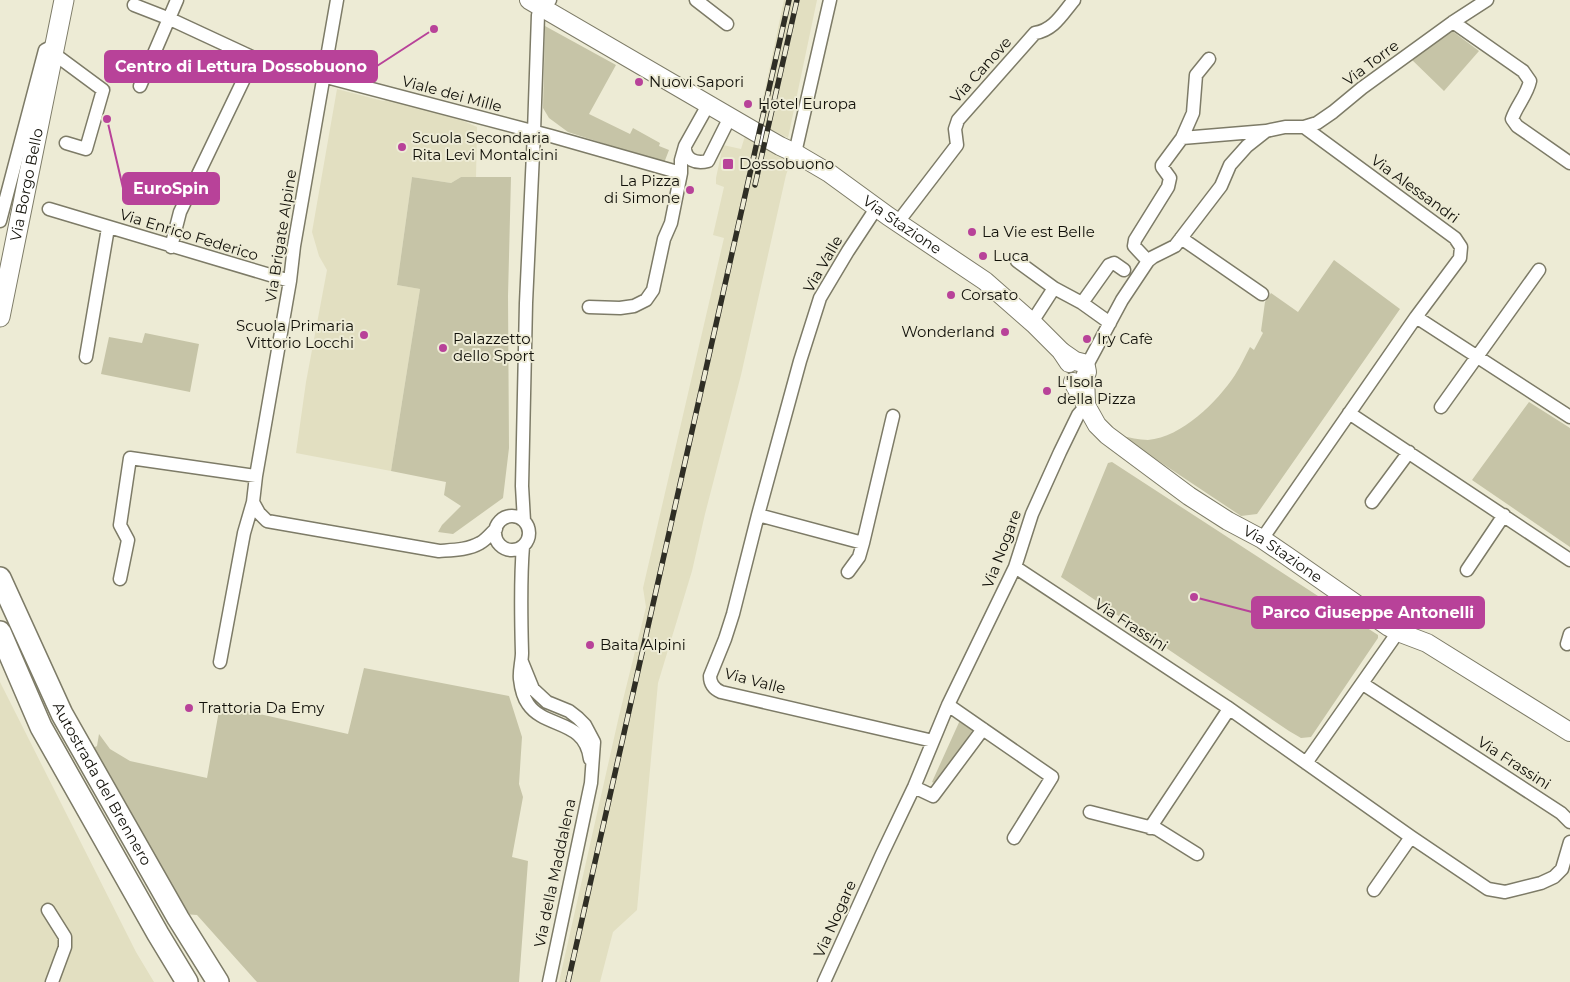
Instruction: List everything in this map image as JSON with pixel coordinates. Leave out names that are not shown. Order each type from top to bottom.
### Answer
[{"type":"highway","name":"Autostrada del Brennero","points":[[0,578],[62,714],[178,918],[218,982]]},
{"type":"highway","name":"Autostrada del Brennero","points":[[0,632],[41,726],[158,934],[188,982]]},
{"type":"main road","name":"Via Borgo Bello","points":[[0,317],[64,0]]},
{"type":"street","points":[[140,86],[177,0]]},
{"type":"street","name":"Via Brigate Alpine","points":[[220,662],[244,533],[254,502],[256,476],[290,282],[294,246],[337,0]]},
{"type":"street","points":[[696,0],[727,24]]},
{"type":"street","points":[[795,153],[830,0]]},
{"type":"street","name":"Via Canove","points":[[898,222],[957,145],[955,129],[958,120],[1035,34],[1050,28],[1074,0]]},
{"type":"street","name":"Via Torre","points":[[1182,138],[1266,131],[1285,127],[1304,127],[1317,123],[1453,22],[1487,0]]},
{"type":"street","name":"Via Stazione","points":[[541,3],[708,105],[829,173],[985,281],[1032,322],[1075,367],[1086,406],[1097,425],[1116,443],[1189,496],[1228,521],[1262,539],[1398,632],[1427,643],[1570,732]]},
{"type":"street","name":"Via della Maddalena","points":[[541,3],[538,15],[526,303],[522,491],[524,521],[529,537],[523,546],[520,577],[522,662],[520,676],[522,693],[529,705],[542,717],[564,725],[573,730],[582,739],[589,751],[592,772],[549,982]]},
{"type":"street","name":"Viale dei Mille","points":[[134,5],[170,18],[254,58],[681,173]]},
{"type":"street","points":[[1453,22],[1523,72],[1530,81],[1528,91],[1512,119],[1517,126],[1570,162]]},
{"type":"street","name":"Via Borgo Bello","points":[[0,221],[45,50],[54,49],[103,90],[86,149],[66,143]]},
{"type":"street","points":[[171,247],[180,212],[254,58]]},
{"type":"street","points":[[1148,261],[1134,246],[1135,240],[1168,187],[1170,178],[1162,168],[1162,165],[1182,138],[1193,113],[1196,75],[1209,58]]},
{"type":"street","points":[[589,306],[620,308],[634,306],[646,300],[653,290],[664,239],[671,223],[685,146],[708,105]]},
{"type":"street","points":[[685,146],[685,153],[692,160],[708,161],[730,117]]},
{"type":"street","name":"Via Alessandri","points":[[1262,539],[1416,317],[1460,258],[1461,247],[1455,238],[1304,127]]},
{"type":"street","name":"Via Torre","points":[[1075,367],[1110,324],[1122,300],[1148,261],[1175,246],[1221,186],[1230,165],[1247,146],[1266,131]]},
{"type":"street","name":"Via Valle","points":[[877,207],[820,298],[800,361],[725,639],[710,676],[713,687],[721,692],[933,741]]},
{"type":"street","name":"Via Enrico Federico","points":[[49,209],[290,282]]},
{"type":"street","name":"Via Enrico Federico","points":[[86,356],[108,228]]},
{"type":"street","points":[[1181,238],[1262,294]]},
{"type":"street","points":[[1017,260],[1054,288],[1082,303],[1110,324]]},
{"type":"street","points":[[1082,303],[1109,265],[1114,263],[1124,270]]},
{"type":"street","points":[[1441,407],[1539,270]]},
{"type":"street","points":[[1032,322],[1054,288]]},
{"type":"street","points":[[1416,317],[1570,417]]},
{"type":"street","name":"Via Nogare","points":[[824,982],[914,787],[948,705],[1015,567],[1032,514],[1060,452],[1078,414],[1086,406]]},
{"type":"street","points":[[1349,413],[1570,560]]},
{"type":"street","points":[[848,572],[859,557],[893,416]]},
{"type":"street","points":[[1372,502],[1409,452]]},
{"type":"street","points":[[120,579],[128,540],[120,525],[130,458],[256,476]]},
{"type":"street","name":"Via della Maddalena","points":[[520,577],[503,547],[496,540],[496,529],[502,519],[508,517],[522,491]]},
{"type":"street","points":[[254,502],[259,513],[267,521],[439,551],[463,549],[481,543],[496,529]]},
{"type":"street","points":[[758,515],[863,543]]},
{"type":"street","points":[[1466,570],[1504,515]]},
{"type":"street","points":[[508,517],[513,516],[524,521]]},
{"type":"street","points":[[481,543],[518,549],[523,546]]},
{"type":"street","name":"Via Frassini","points":[[1015,567],[1229,709],[1488,889],[1505,892],[1541,883],[1554,877],[1562,868],[1570,842]]},
{"type":"street","points":[[1306,763],[1398,632]]},
{"type":"street","name":"Via Frassini","points":[[1363,684],[1561,813],[1570,822]]},
{"type":"street","points":[[948,705],[1052,777],[1014,838]]},
{"type":"street","points":[[1150,828],[1229,709]]},
{"type":"street","points":[[914,787],[933,796],[983,729]]},
{"type":"street","points":[[1090,812],[1157,829],[1197,854]]},
{"type":"street","points":[[1374,890],[1411,837]]},
{"type":"street","points":[[48,910],[65,936],[65,947],[52,982]]},
{"type":"shaded area","points":[[784,0],[817,0],[788,138],[758,123]]},
{"type":"shaded area","points":[[545,26],[616,65],[589,114],[630,134],[633,128],[660,143],[659,146],[669,150],[664,163],[568,132],[549,118],[543,108]]},
{"type":"shaded area","points":[[1451,30],[1479,51],[1444,91],[1409,57]]},
{"type":"shaded area","name":"Scuola Primaria Vittorio Locchi","points":[[337,89],[383,101],[389,99],[450,115],[477,127],[476,178],[461,177],[451,183],[412,177],[397,285],[420,289],[391,471],[296,453],[306,382],[327,270],[319,256],[312,232]]},
{"type":"shaded area","points":[[745,136],[792,158],[786,175],[741,375],[692,571],[658,683],[637,910],[613,932],[600,982],[559,982],[619,716],[646,607],[643,588],[724,238],[713,235],[724,187],[716,184],[723,145],[741,149]]},
{"type":"shaded area","points":[[412,177],[451,183],[461,177],[511,177],[508,296],[509,448],[503,498],[453,534],[438,532],[442,525],[461,506],[444,495],[446,482],[391,471],[420,289],[397,285]]},
{"type":"shaded area","points":[[1334,260],[1400,309],[1257,514],[1241,516],[1121,436],[1148,440],[1161,437],[1198,417],[1219,396],[1237,372],[1250,347],[1254,350],[1263,333],[1261,331],[1265,302],[1271,293],[1298,312]]},
{"type":"shaded area","points":[[145,333],[199,344],[190,392],[101,374],[109,337],[142,343]]},
{"type":"shaded area","points":[[1529,402],[1570,428],[1570,547],[1472,480]]},
{"type":"shaded area","points":[[1112,462],[1378,635],[1378,638],[1311,737],[1301,738],[1289,731],[1061,577],[1108,463]]},
{"type":"shaded area","points":[[364,668],[509,696],[522,737],[519,784],[523,797],[512,857],[528,861],[519,982],[257,982],[197,915],[183,914],[93,748],[97,746],[99,734],[110,749],[130,761],[207,778],[220,705],[348,734]]},
{"type":"shaded area","points":[[0,682],[136,952],[154,982],[0,982]]},
{"type":"shaded area","points":[[961,718],[974,728],[936,784],[932,782]]},
{"type":"railway","points":[[568,982],[789,0]]},
{"type":"railway","points":[[755,185],[797,0]]},
{"type":"place","name":"Centro di Lettura Dossobuono","points":[[434,29]]},
{"type":"place","name":"Nuovi Sapori","points":[[639,82]]},
{"type":"place","name":"Hotel Europa","points":[[748,104]]},
{"type":"place","name":"EuroSpin","points":[[107,119]]},
{"type":"place","name":"Scuola Secondaria Rita Levi Montalcini","points":[[402,147]]},
{"type":"place","name":"Dossobuono","points":[[728,164]]},
{"type":"place","name":"La Pizza di Simone","points":[[690,190]]},
{"type":"place","name":"La Vie est Belle","points":[[972,232]]},
{"type":"place","name":"Luca","points":[[983,256]]},
{"type":"place","name":"Corsato","points":[[951,295]]},
{"type":"place","name":"Wonderland","points":[[1005,332]]},
{"type":"place","name":"Scuola Primaria Vittorio Locchi","points":[[364,335]]},
{"type":"place","name":"Iry Cafè","points":[[1087,339]]},
{"type":"place","name":"Palazzetto dello Sport","points":[[443,348]]},
{"type":"place","name":"L'Isola della Pizza","points":[[1047,391]]},
{"type":"place","name":"Parco Giuseppe Antonelli","points":[[1194,597]]},
{"type":"place","name":"Baita Alpini","points":[[590,645]]},
{"type":"place","name":"Trattoria Da Emy","points":[[189,708]]}]
